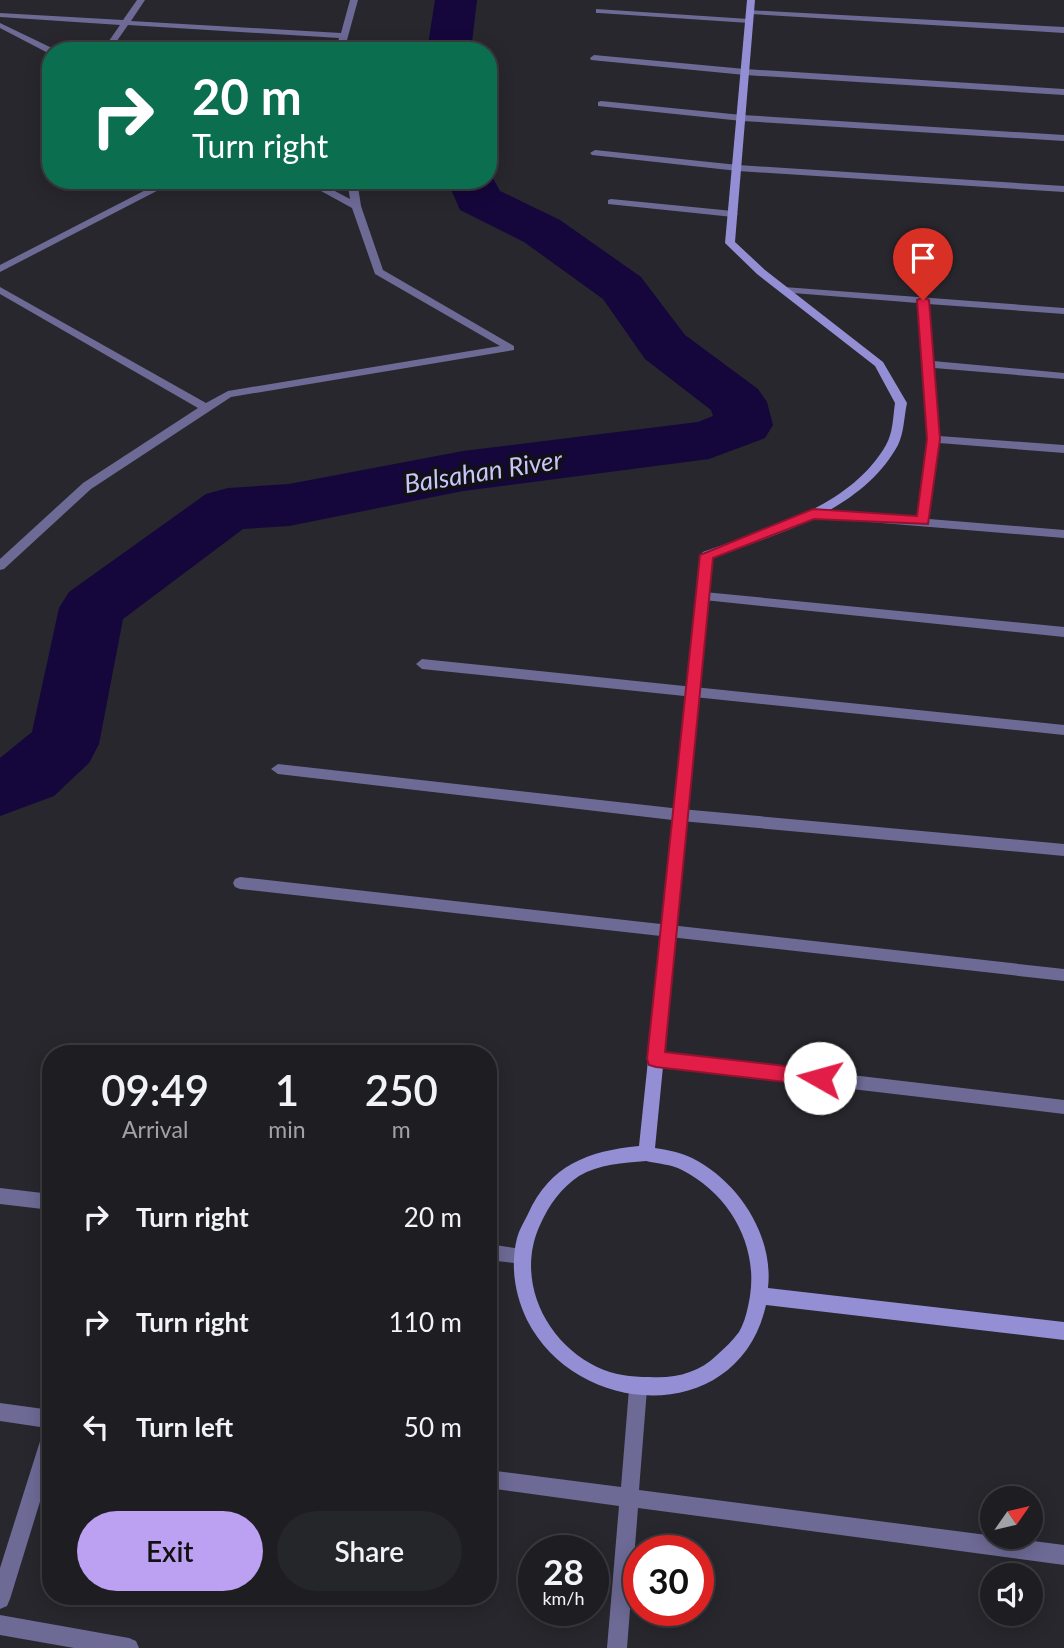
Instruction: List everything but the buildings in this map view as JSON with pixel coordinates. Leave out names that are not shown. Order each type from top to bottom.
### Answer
[{"type":"street","points":[[112,42],[141,0]]},
{"type":"street","points":[[341,42],[354,0]]},
{"type":"street","points":[[646,1153],[707,555],[813,514],[874,472],[893,442],[901,403],[879,363],[784,290],[730,243],[751,0]]},
{"type":"street","points":[[599,11],[1064,30]]},
{"type":"street","points":[[0,15],[342,36]]},
{"type":"street","points":[[0,25],[42,46]]},
{"type":"street","points":[[594,58],[746,72],[1064,92]]},
{"type":"street","points":[[601,104],[742,118],[1064,138]]},
{"type":"street","points":[[595,153],[738,168],[1064,189]]},
{"type":"street","points":[[0,269],[156,189]]},
{"type":"street","points":[[323,189],[356,206]]},
{"type":"street","points":[[0,566],[87,486],[228,394],[510,348],[379,272],[356,206],[353,189]]},
{"type":"street","points":[[611,202],[733,214]]},
{"type":"street","points":[[0,290],[206,408]]},
{"type":"street","points":[[784,290],[1064,312]]},
{"type":"street","points":[[923,300],[934,439],[923,521]]},
{"type":"street","points":[[926,364],[1064,376]]},
{"type":"street","points":[[934,439],[1064,449]]},
{"type":"street","points":[[813,514],[1064,534]]},
{"type":"street","points":[[704,596],[1064,632]]},
{"type":"street","points":[[422,664],[693,694],[1064,730]]},
{"type":"street","points":[[278,769],[681,815],[1064,850]]},
{"type":"street","points":[[240,883],[1064,975]]},
{"type":"street","points":[[656,1059],[1064,1107]]},
{"type":"street","points":[[646,1153],[685,1163],[720,1185],[746,1216],[760,1255],[761,1296],[747,1335],[719,1366],[681,1385],[638,1389],[599,1380],[565,1359],[540,1328],[525,1293],[522,1256],[530,1221],[550,1191],[576,1169],[610,1156],[646,1153]]},
{"type":"street","points":[[0,1196],[42,1201]]},
{"type":"street","points":[[497,1253],[522,1256]]},
{"type":"street","points":[[761,1296],[1064,1331]]},
{"type":"street","points":[[617,1648],[638,1389]]},
{"type":"street","points":[[0,1412],[42,1418]]},
{"type":"street","points":[[0,1599],[42,1464]]},
{"type":"street","points":[[497,1480],[1064,1555]]},
{"type":"street","points":[[0,1625],[130,1648]]},
{"type":"waterway","name":"Balsahan River","points":[[450,42],[456,0]]},
{"type":"waterway","name":"Balsahan River","points":[[0,788],[29,776],[64,744],[92,608],[228,509],[289,505],[463,471],[709,440],[744,425],[738,402],[665,347],[622,288],[542,231],[478,199],[475,189]]},
{"type":"route","points":[[820,1078],[656,1059],[707,555],[813,514],[923,521],[934,439],[923,300]]}]
